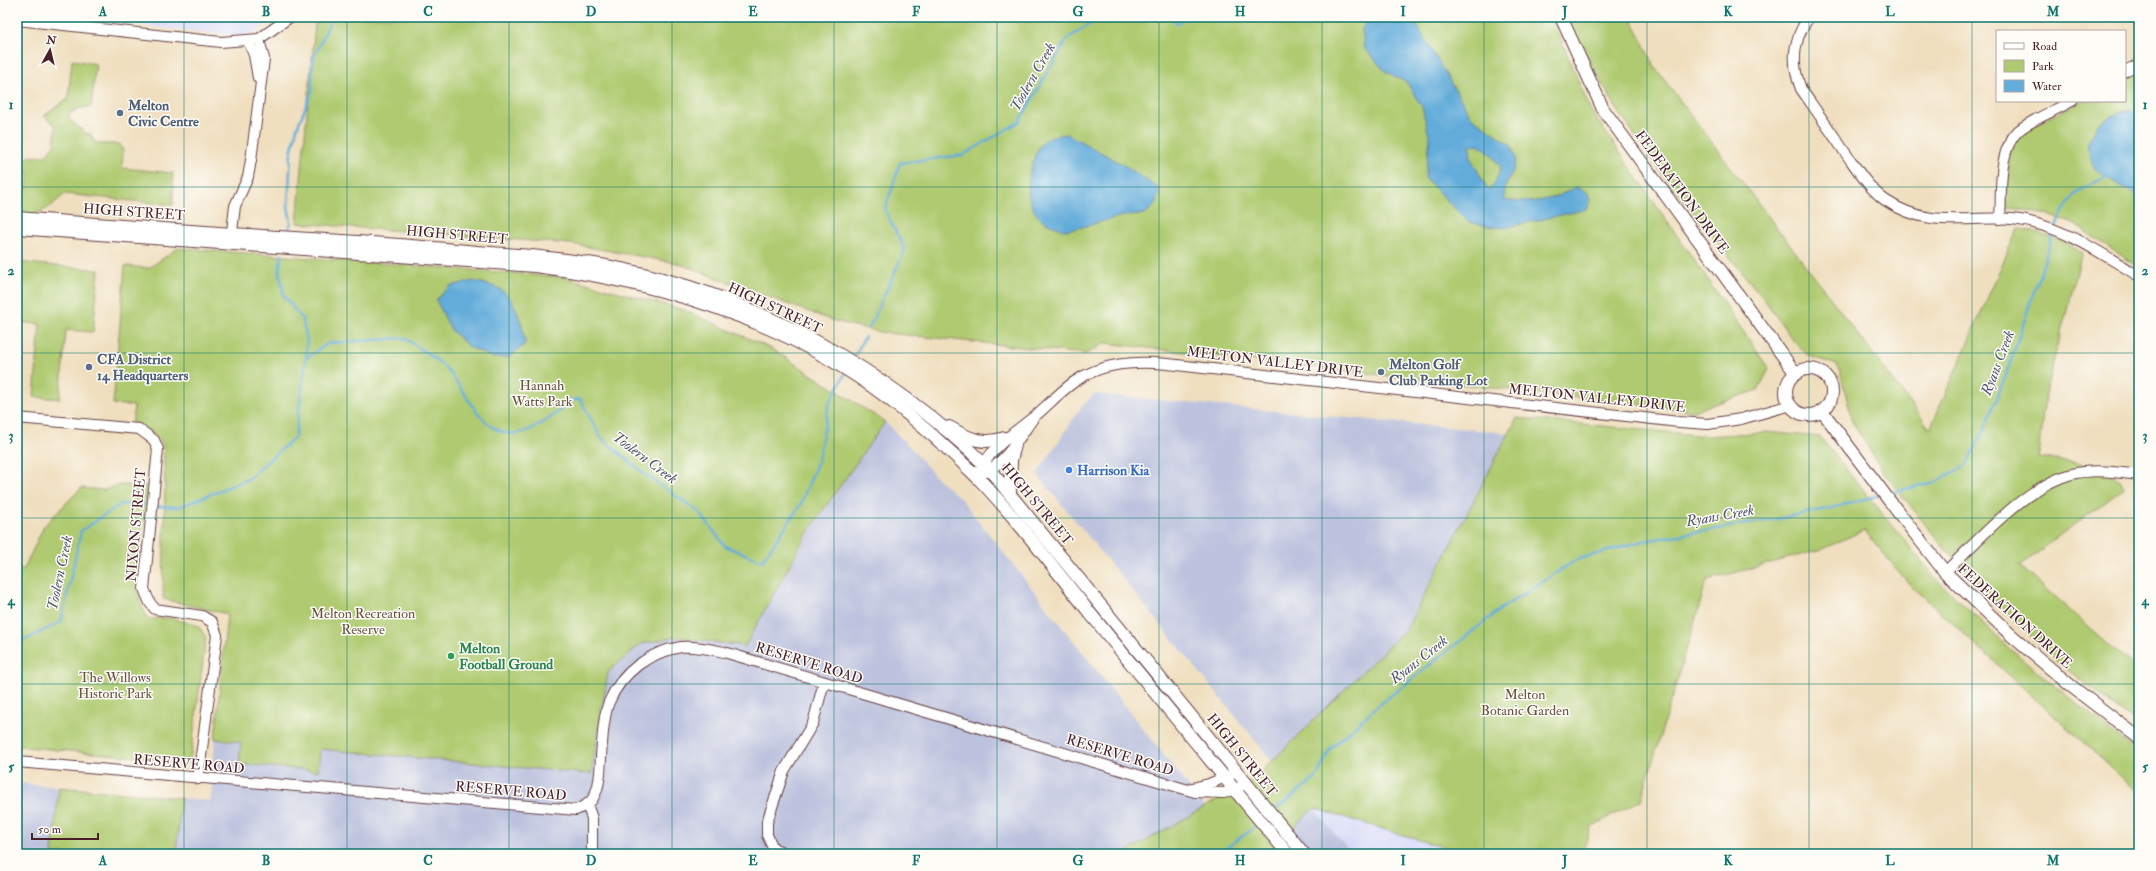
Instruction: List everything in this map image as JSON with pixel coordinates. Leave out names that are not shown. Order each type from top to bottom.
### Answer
[{"type":"main road","name":"FEDERATION DRIVE","points":[[1562,17],[1603,109],[1796,374]]},
{"type":"main road","name":"HIGH STREET","points":[[17,218],[231,239]]},
{"type":"main road","name":"HIGH STREET","points":[[17,228],[231,239],[373,243],[554,258],[607,266],[667,281],[743,307],[789,327],[835,358],[909,402],[987,467],[1010,492],[1304,854]]},
{"type":"main road","name":"HIGH STREET","points":[[855,370],[935,438],[976,477],[1015,521],[1234,791],[1288,854]]},
{"type":"main road","points":[[1804,370],[1813,370],[1822,373],[1828,379],[1832,388],[1832,396],[1829,405],[1822,411],[1814,415],[1805,415],[1797,412],[1790,405],[1787,397],[1787,388],[1790,380],[1796,374],[1804,370]]},
{"type":"main road","points":[[909,402],[971,438],[988,442],[1010,442],[1010,492]]},
{"type":"main road","name":"FEDERATION DRIVE","points":[[1822,411],[1880,489],[1945,572],[2011,635],[2071,686],[2136,735]]},
{"type":"street","points":[[17,20],[221,42],[259,39],[290,17]]},
{"type":"street","points":[[1809,17],[1796,42],[1794,63],[1796,76],[1801,89],[1866,182],[1884,199],[1910,214],[1931,219],[2000,219],[2033,222],[2061,231],[2139,276]]},
{"type":"street","points":[[231,239],[235,206],[248,177],[264,59],[259,39]]},
{"type":"street","points":[[248,41],[254,55],[260,84]]},
{"type":"street","points":[[2126,70],[2139,64]]},
{"type":"street","points":[[2000,219],[2004,169],[2009,142],[2019,130],[2070,102]]},
{"type":"street","name":"MELTON VALLEY DRIVE","points":[[976,477],[1034,416],[1076,381],[1096,370],[1121,364],[1144,362],[1708,424],[1741,419],[1790,405]]},
{"type":"street","name":"NIXON STREET","points":[[17,418],[139,430],[154,440],[158,448],[144,589],[150,603],[155,609],[202,616],[212,622],[217,635],[198,779]]},
{"type":"street","points":[[1945,572],[2027,497],[2049,484],[2072,474],[2098,472],[2139,475]]},
{"type":"street","name":"RESERVE ROAD","points":[[17,762],[198,779],[560,810],[576,810],[587,805],[593,798],[597,787],[604,722],[609,703],[619,683],[632,669],[646,658],[682,647],[701,648],[724,652],[1197,792],[1213,793],[1234,791],[1246,784]]},
{"type":"street","points":[[787,854],[773,848],[767,835],[767,822],[784,771],[813,723],[824,682]]},
{"type":"street","name":"RESERVE ROAD","points":[[1188,789],[1225,778],[1237,772]]},
{"type":"street","points":[[587,805],[592,818],[592,854]]},
{"type":"shaded area","points":[[58,17],[275,17],[258,30],[243,36]]},
{"type":"shaded area","points":[[1094,394],[1509,433],[1407,628],[1272,761],[1037,474],[1080,409]]},
{"type":"shaded area","points":[[885,422],[909,446],[937,478],[961,499],[1205,807],[1124,854],[17,854],[17,783],[211,801],[215,739],[591,774],[608,672],[641,644],[675,637],[745,646],[809,533]]},
{"type":"shaded area","points":[[1313,808],[1465,854],[1352,854]]},
{"type":"shaded area","points":[[1313,808],[1352,854],[1265,854]]},
{"type":"green space","points":[[328,17],[1551,17],[1591,111],[1769,369],[1758,390],[1693,411],[1105,343],[1086,354],[879,332],[831,320],[677,263],[571,244],[297,223],[315,24]]},
{"type":"green space","points":[[1567,17],[1631,17],[1653,65],[1930,429],[2018,228],[2055,238],[2082,253],[2045,394],[2038,458],[2098,465],[2120,481],[2124,488],[2020,566],[2139,672],[2139,725],[2055,660],[1945,549],[1883,472],[1852,421],[1840,371],[1837,365],[1809,356],[1794,342],[1767,303],[1663,175],[1620,114],[1573,33]]},
{"type":"green space","points":[[72,60],[96,64],[91,107],[80,108],[70,113],[69,119],[85,133],[91,134],[92,139],[99,144],[120,144],[123,151],[122,168],[173,173],[173,205],[65,194],[53,204],[38,213],[17,214],[17,187],[27,188],[28,171],[19,169],[20,163],[29,157],[45,156],[54,145],[56,126],[44,116],[64,101],[68,100]]},
{"type":"green space","points":[[2139,71],[2139,267],[2072,223],[2033,211],[2006,208],[2010,148],[2020,133],[2079,102],[2126,102],[2126,78]]},
{"type":"green space","points":[[178,248],[564,277],[684,310],[772,349],[885,422],[808,532],[745,646],[675,637],[641,644],[608,672],[591,774],[320,749],[318,771],[239,764],[241,742],[215,739],[227,614],[163,599],[165,484],[163,444],[154,433],[132,425],[134,406],[113,404],[125,266],[149,268]]},
{"type":"green space","points":[[17,262],[99,270],[93,332],[66,330],[60,399],[34,397],[40,324],[17,322]]},
{"type":"green space","name":"Melton Botanic Garden","points":[[1517,418],[1708,436],[1766,432],[1820,437],[1936,579],[2008,647],[2139,755],[2139,793],[1911,586],[1864,530],[1823,549],[1707,580],[1641,800],[1591,827],[1582,854],[1465,854],[1314,808],[1265,854],[1123,854],[1255,778],[1407,628]]},
{"type":"green space","name":"The Willows Historic Park","points":[[119,485],[148,486],[136,587],[142,607],[148,619],[171,618],[198,626],[206,637],[190,762],[17,746],[17,569],[24,569],[44,526],[81,488],[104,490]]},
{"type":"green space","points":[[59,787],[181,798],[176,854],[52,854]]},
{"type":"water","points":[[1368,17],[1412,17],[1471,117],[1511,145],[1516,159],[1513,171],[1505,186],[1504,200],[1524,202],[1542,200],[1559,196],[1576,187],[1588,193],[1590,201],[1587,209],[1504,228],[1468,222],[1425,178],[1430,139],[1422,107],[1407,83],[1385,71],[1364,48],[1362,29]],"holes":[[[1477,144],[1485,148],[1501,168],[1494,185],[1488,190],[1471,159],[1470,146]]]},
{"type":"water","points":[[2124,110],[2139,112],[2139,200],[2130,191],[2108,178],[2096,168],[2092,162],[2087,144],[2099,123]]},
{"type":"water","points":[[1067,134],[1122,164],[1159,189],[1157,200],[1153,207],[1142,215],[1123,216],[1080,228],[1066,230],[1043,220],[1032,207],[1029,198],[1028,189],[1030,171],[1035,155],[1044,141],[1054,136]]},
{"type":"water","points":[[473,281],[500,289],[515,306],[523,329],[525,344],[510,357],[493,358],[469,347],[451,330],[436,300],[450,286]]},
{"type":"waterway","points":[[289,230],[291,221],[288,207],[291,153],[297,128],[312,91],[312,62],[332,17]]},
{"type":"waterway","name":"Toolern Creek","points":[[869,328],[905,250],[885,210],[900,163],[963,155],[1019,122],[1067,39],[1101,17]]},
{"type":"waterway","name":"Toolern Creek","points":[[1170,17],[1177,23],[1190,17]]},
{"type":"waterway","name":"Ryans Creek","points":[[2056,227],[2065,207],[2076,194],[2082,189],[2110,176]]},
{"type":"waterway","name":"Ryans Creek","points":[[1888,493],[1939,481],[1967,464],[1983,433],[2006,375],[2054,232]]},
{"type":"waterway","points":[[282,254],[279,270],[284,296],[302,319],[307,339],[306,358]]},
{"type":"waterway","name":"Toolern Creek","points":[[853,359],[865,337]]},
{"type":"waterway","name":"Toolern Creek","points":[[155,506],[179,507],[248,479],[295,437],[306,358],[329,343],[405,338],[445,368],[483,419],[493,428],[505,433],[518,433],[533,428],[561,410],[569,401],[580,399],[601,438],[646,475],[699,512],[725,546],[762,561],[801,504],[818,460],[829,404],[846,372]]},
{"type":"waterway","name":"Ryans Creek","points":[[1274,811],[1316,778],[1330,749],[1375,708],[1502,608],[1576,560],[1643,541],[1772,520],[1831,508],[1880,495]]},
{"type":"waterway","name":"Toolern Creek","points":[[17,644],[61,622],[81,531],[121,504],[150,505]]},
{"type":"waterway","name":"Ryans Creek","points":[[1218,854],[1258,825]]},
{"type":"place","name":"Melton Civic Centre","points":[[120,113]]},
{"type":"place","name":"CFA District 14 Headquarters","points":[[89,367]]},
{"type":"place","name":"Melton Golf Club Parking Lot","points":[[1381,372]]},
{"type":"place","name":"Harrison Kia","points":[[1069,470]]},
{"type":"place","name":"Melton Football Ground","points":[[451,656]]},
{"type":"park label","name":"Hannah Watts Park","points":[[542,394]]},
{"type":"park label","name":"Melton Recreation Reserve","points":[[363,622]]}]
